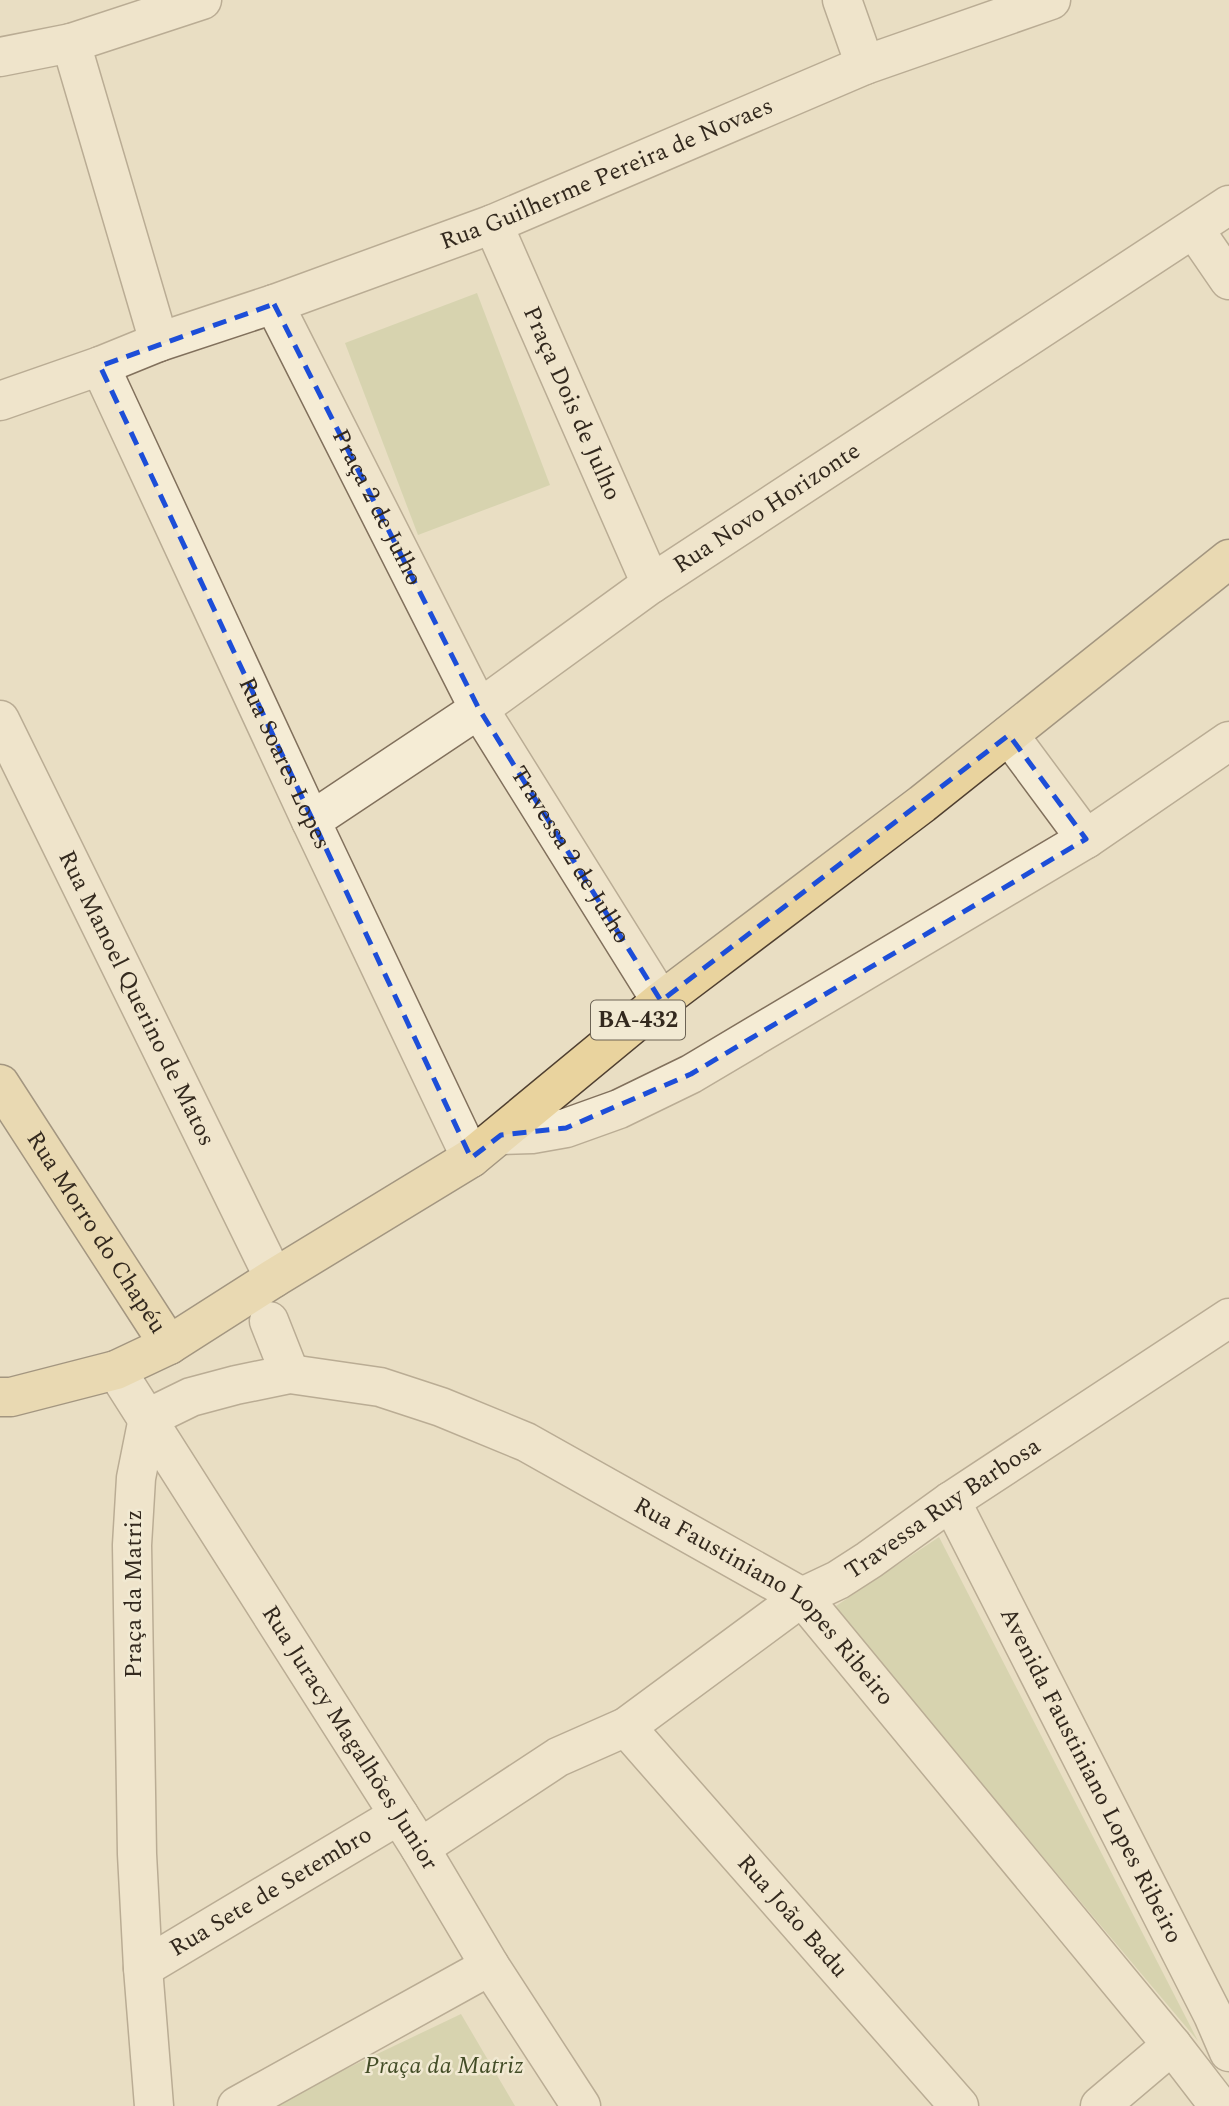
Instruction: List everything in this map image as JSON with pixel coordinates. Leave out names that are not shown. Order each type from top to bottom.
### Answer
[{"type":"main road","name":"BA-432","points":[[0,1397],[12,1398],[116,1370],[169,1345],[471,1158],[661,1001],[922,804],[1229,559]]},
{"type":"main road","name":"Rua Morro do Chapéu","points":[[0,1083],[169,1345]]},
{"type":"street","points":[[0,57],[71,43],[202,0]]},
{"type":"street","points":[[842,0],[865,65]]},
{"type":"street","name":"Rua Guilherme Pereira de Novaes","points":[[0,401],[492,224],[865,65],[1051,0]]},
{"type":"street","points":[[71,43],[159,342]]},
{"type":"street","name":"Rua Novo Horizonte","points":[[311,821],[479,709],[651,584],[1229,205]]},
{"type":"street","name":"Praça Dois de Julho","points":[[492,224],[651,584]]},
{"type":"street","points":[[1194,229],[1229,280]]},
{"type":"street","name":"Praça 2 de Julho","points":[[274,304],[479,709]]},
{"type":"street","name":"Rua Soares Lopes","points":[[100,366],[471,1158]]},
{"type":"street","name":"Travessa 2 de Julho","points":[[479,709],[661,1001]]},
{"type":"street","name":"Rua Manoel Querino de Matos","points":[[0,720],[274,1278]]},
{"type":"street","points":[[1009,735],[1086,839]]},
{"type":"street","points":[[501,1135],[533,1134],[566,1128],[619,1109],[691,1074],[1086,839],[1229,741]]},
{"type":"street","name":"Travessa Ruy Barbosa","points":[[420,1848],[558,1757],[626,1727],[803,1597],[838,1580],[869,1560],[951,1502],[1229,1318]]},
{"type":"street","points":[[269,1321],[290,1374]]},
{"type":"street","name":"Rua Juracy Magalhões Junior","points":[[116,1370],[420,1848],[490,1966],[581,2106]]},
{"type":"street","name":"Rua Faustiniano Lopes Ribeiro","points":[[148,1418],[191,1397],[290,1374],[380,1387],[441,1407],[526,1442],[803,1597],[1219,2106]]},
{"type":"street","name":"Praça da Matriz","points":[[148,1418],[136,1478],[132,1545],[137,1854],[143,1968],[155,2106]]},
{"type":"street","name":"Avenida Faustiniano Lopes Ribeiro","points":[[951,1502],[1213,2015],[1229,2052]]},
{"type":"street","name":"Rua João Badu","points":[[626,1727],[959,2106]]},
{"type":"street","name":"Rua Sete de Setembro","points":[[143,1968],[399,1815]]},
{"type":"street","points":[[237,2106],[490,1966]]},
{"type":"street","points":[[1100,2106],[1171,2045]]},
{"type":"highlighted area","points":[[274,304],[479,709],[661,1001],[1009,735],[1086,839],[691,1074],[566,1128],[501,1135],[471,1158],[100,366]]},
{"type":"green space","points":[[477,293],[550,485],[418,535],[345,343]]},
{"type":"green space","points":[[939,1537],[1198,2041],[833,1608]]},
{"type":"green space","name":"Praça da Matriz","points":[[461,2014],[515,2106],[268,2106]]}]
